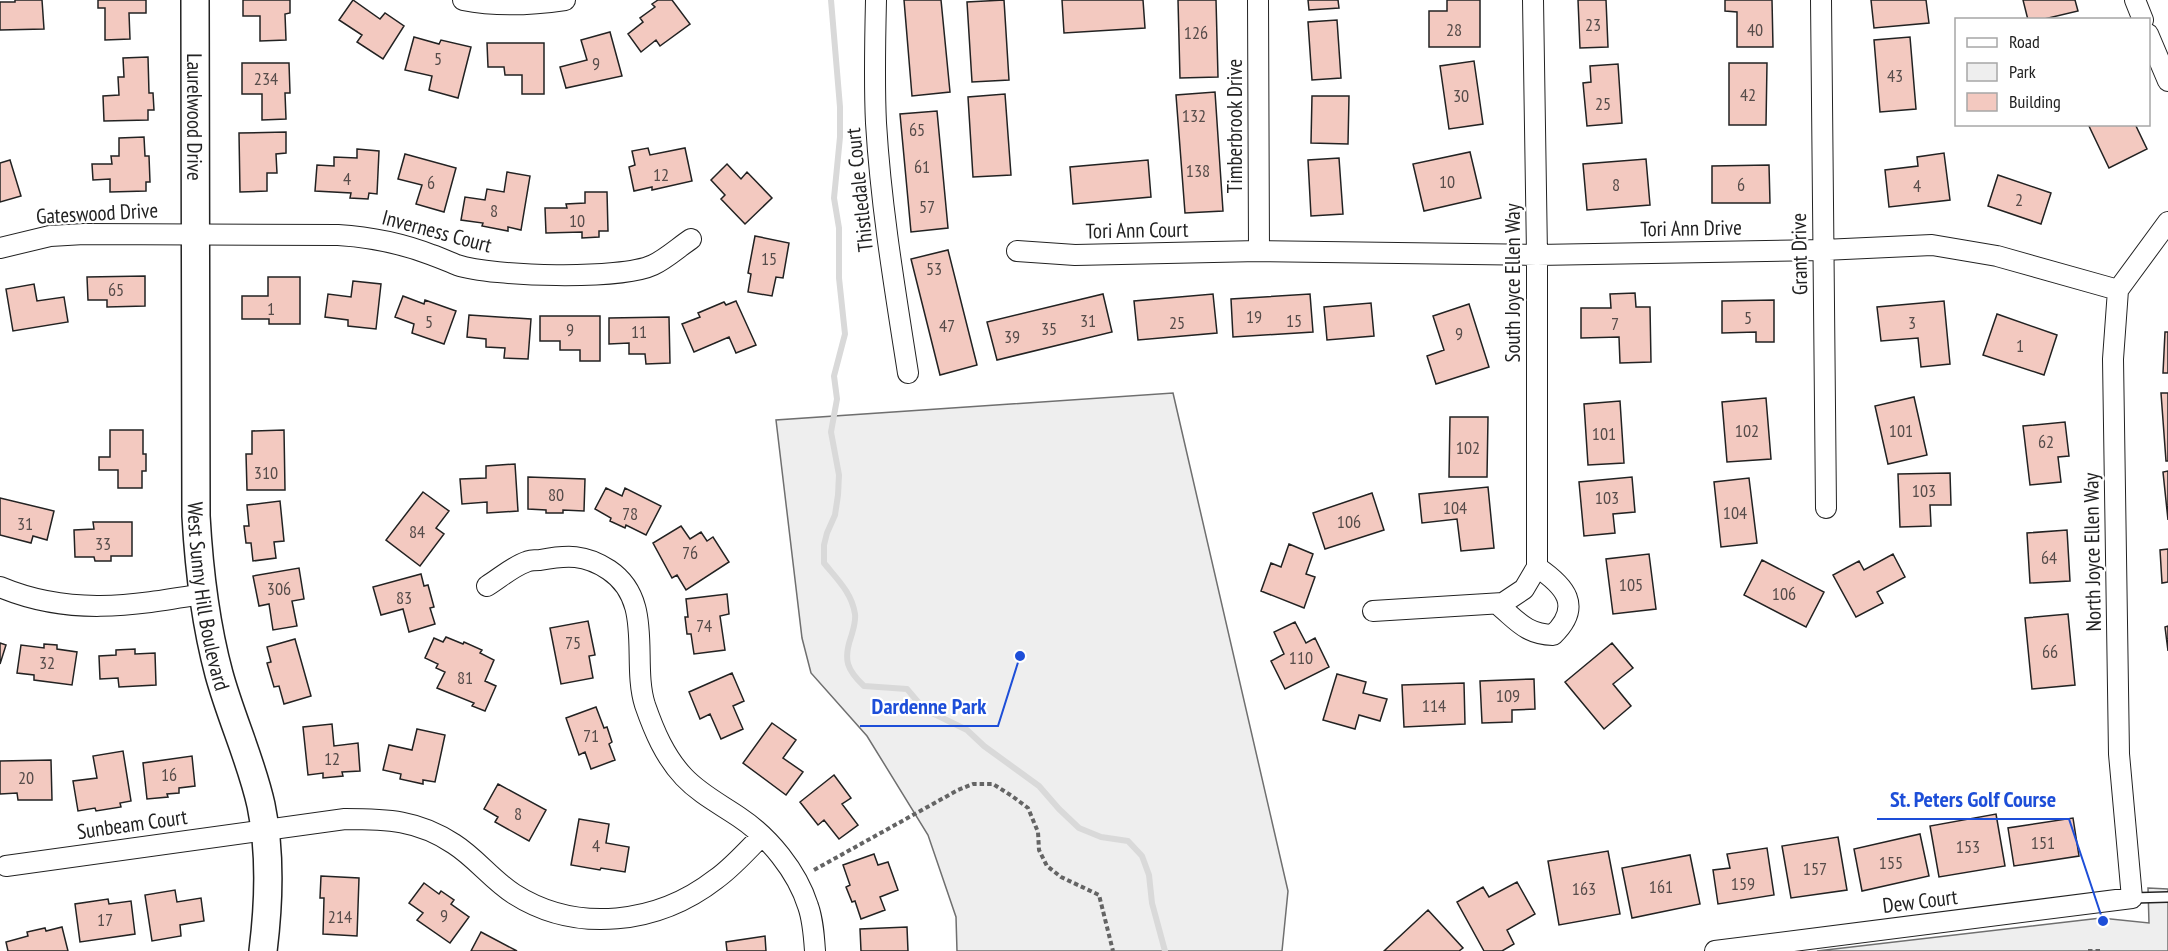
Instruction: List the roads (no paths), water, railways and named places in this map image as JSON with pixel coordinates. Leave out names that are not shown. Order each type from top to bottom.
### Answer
[{"type":"street","name":"Laurelwood Drive","points":[[195,0],[196,235]]},
{"type":"street","points":[[463,0],[506,5],[532,5],[565,0]]},
{"type":"street","name":"Thistledale Court","points":[[876,0],[874,63],[876,123],[884,216],[908,373]]},
{"type":"street","name":"Timberbrook Drive","points":[[1258,0],[1259,251]]},
{"type":"street","name":"South Joyce Ellen Way","points":[[1533,0],[1537,255],[1537,567]]},
{"type":"street","name":"Grant Drive","points":[[1821,0],[1826,508]]},
{"type":"street","points":[[2135,0],[2142,18]]},
{"type":"street","points":[[2150,39],[2168,81]]},
{"type":"street","points":[[2118,290],[2168,222]]},
{"type":"street","name":"Gateswood Drive","points":[[0,248],[50,236],[158,233],[196,235]]},
{"type":"street","name":"Inverness Court","points":[[196,235],[306,234],[371,237],[483,271],[578,274],[625,273],[653,265],[691,239]]},
{"type":"street","name":"West Sunny Hill Boulevard","points":[[196,235],[195,483],[202,594],[219,673],[255,782],[265,830],[269,875],[263,951]]},
{"type":"street","name":"Tori Ann Drive","points":[[1259,251],[1537,255],[1823,250],[1932,245],[1997,256],[2118,290]]},
{"type":"street","name":"Tori Ann Court","points":[[1017,251],[1075,255],[1259,251]]},
{"type":"street","name":"North Joyce Ellen Way","points":[[2118,290],[2113,359],[2118,754],[2132,898]]},
{"type":"street","points":[[487,586],[527,561],[575,555],[609,569],[624,582],[631,593],[639,626],[640,684],[654,730],[665,752],[682,776],[762,836],[783,860],[808,905],[814,933],[814,951]]},
{"type":"street","points":[[1373,611],[1503,603],[1524,589],[1537,567],[1563,588],[1570,609],[1565,624],[1553,635],[1539,635],[1524,628],[1497,604]]},
{"type":"street","points":[[0,587],[45,601],[95,607],[202,594]]},
{"type":"street","name":"Sunbeam Court","points":[[6,866],[345,819],[403,821],[455,844],[515,895],[548,910],[567,916],[624,919],[651,913],[680,901],[714,881],[762,836]]},
{"type":"street","name":"Dew Court","points":[[1715,951],[2132,898]]},
{"type":"lane","points":[[2132,898],[2168,897]]},
{"type":"waterway","points":[[831,0],[840,107],[840,137],[834,198],[839,228],[839,278],[845,334],[834,376],[837,399],[831,432],[839,475],[838,495],[835,515],[824,545],[824,563],[851,599],[855,614],[847,652],[850,670],[864,686],[907,689],[924,709],[967,730],[984,746],[1039,786],[1079,828],[1101,837],[1128,841],[1142,856],[1149,875],[1152,903],[1165,951]]},
{"type":"place","name":"Dardenne Park","points":[[1020,656]]},
{"type":"place","name":"St. Peters Golf Course","points":[[2103,921]]}]
